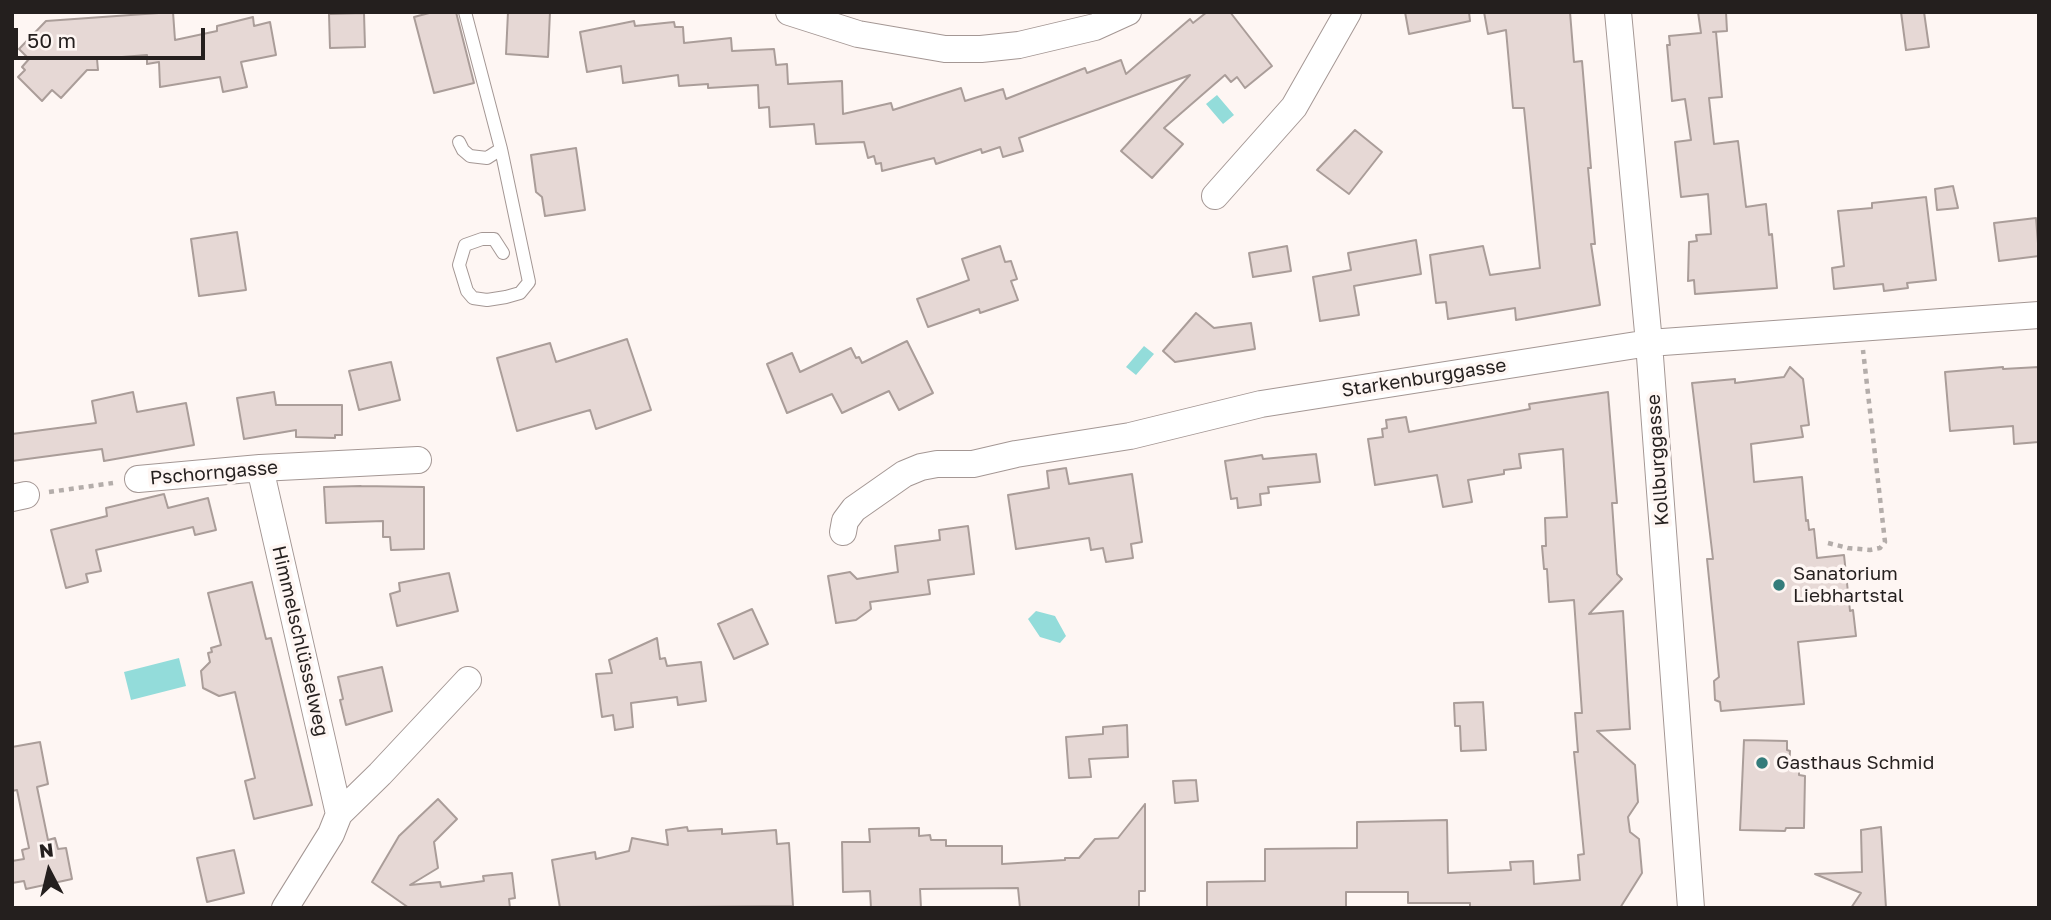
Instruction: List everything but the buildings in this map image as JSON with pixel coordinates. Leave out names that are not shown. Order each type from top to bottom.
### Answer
[{"type":"street","points":[[789,12],[858,34],[946,49],[1019,46],[1095,27],[1128,12]]},
{"type":"street","points":[[1215,196],[1294,107],[1348,12]]},
{"type":"street","name":"Kollburggasse","points":[[1618,12],[1649,343],[1691,908]]},
{"type":"street","name":"Starkenburggasse","points":[[843,532],[845,521],[854,509],[904,474],[921,467],[973,464],[1016,454],[1130,436],[1261,404],[1649,343],[2039,315]]},
{"type":"street","name":"Pschorngasse","points":[[138,479],[260,468],[418,460]]},
{"type":"street","name":"Himmelschlüsselweg","points":[[260,468],[339,814]]},
{"type":"street","points":[[285,908],[331,834],[339,814],[468,680]]},
{"type":"lane","points":[[465,12],[501,149],[529,282],[520,293],[506,298],[473,298],[467,292],[460,265],[465,245],[482,239],[494,239],[503,253]]},
{"type":"lane","points":[[459,142],[470,156],[487,158],[501,149]]},
{"type":"path","points":[[1828,544],[1870,550],[1880,548],[1885,542],[1860,328]]},
{"type":"path","name":"Pschorngasse","points":[[19,496],[138,479]]},
{"type":"water","points":[[1217,95],[1234,115],[1223,124],[1206,104]]},
{"type":"water","points":[[1144,346],[1154,354],[1136,375],[1126,367]]},
{"type":"water","points":[[1036,611],[1055,616],[1066,636],[1060,643],[1040,637],[1028,619]]},
{"type":"water","points":[[179,658],[186,686],[131,700],[124,672]]},
{"type":"place","name":"Sanatorium Liebhartstal","points":[[1779,585]]},
{"type":"place","name":"Gasthaus Schmid","points":[[1762,763]]}]
